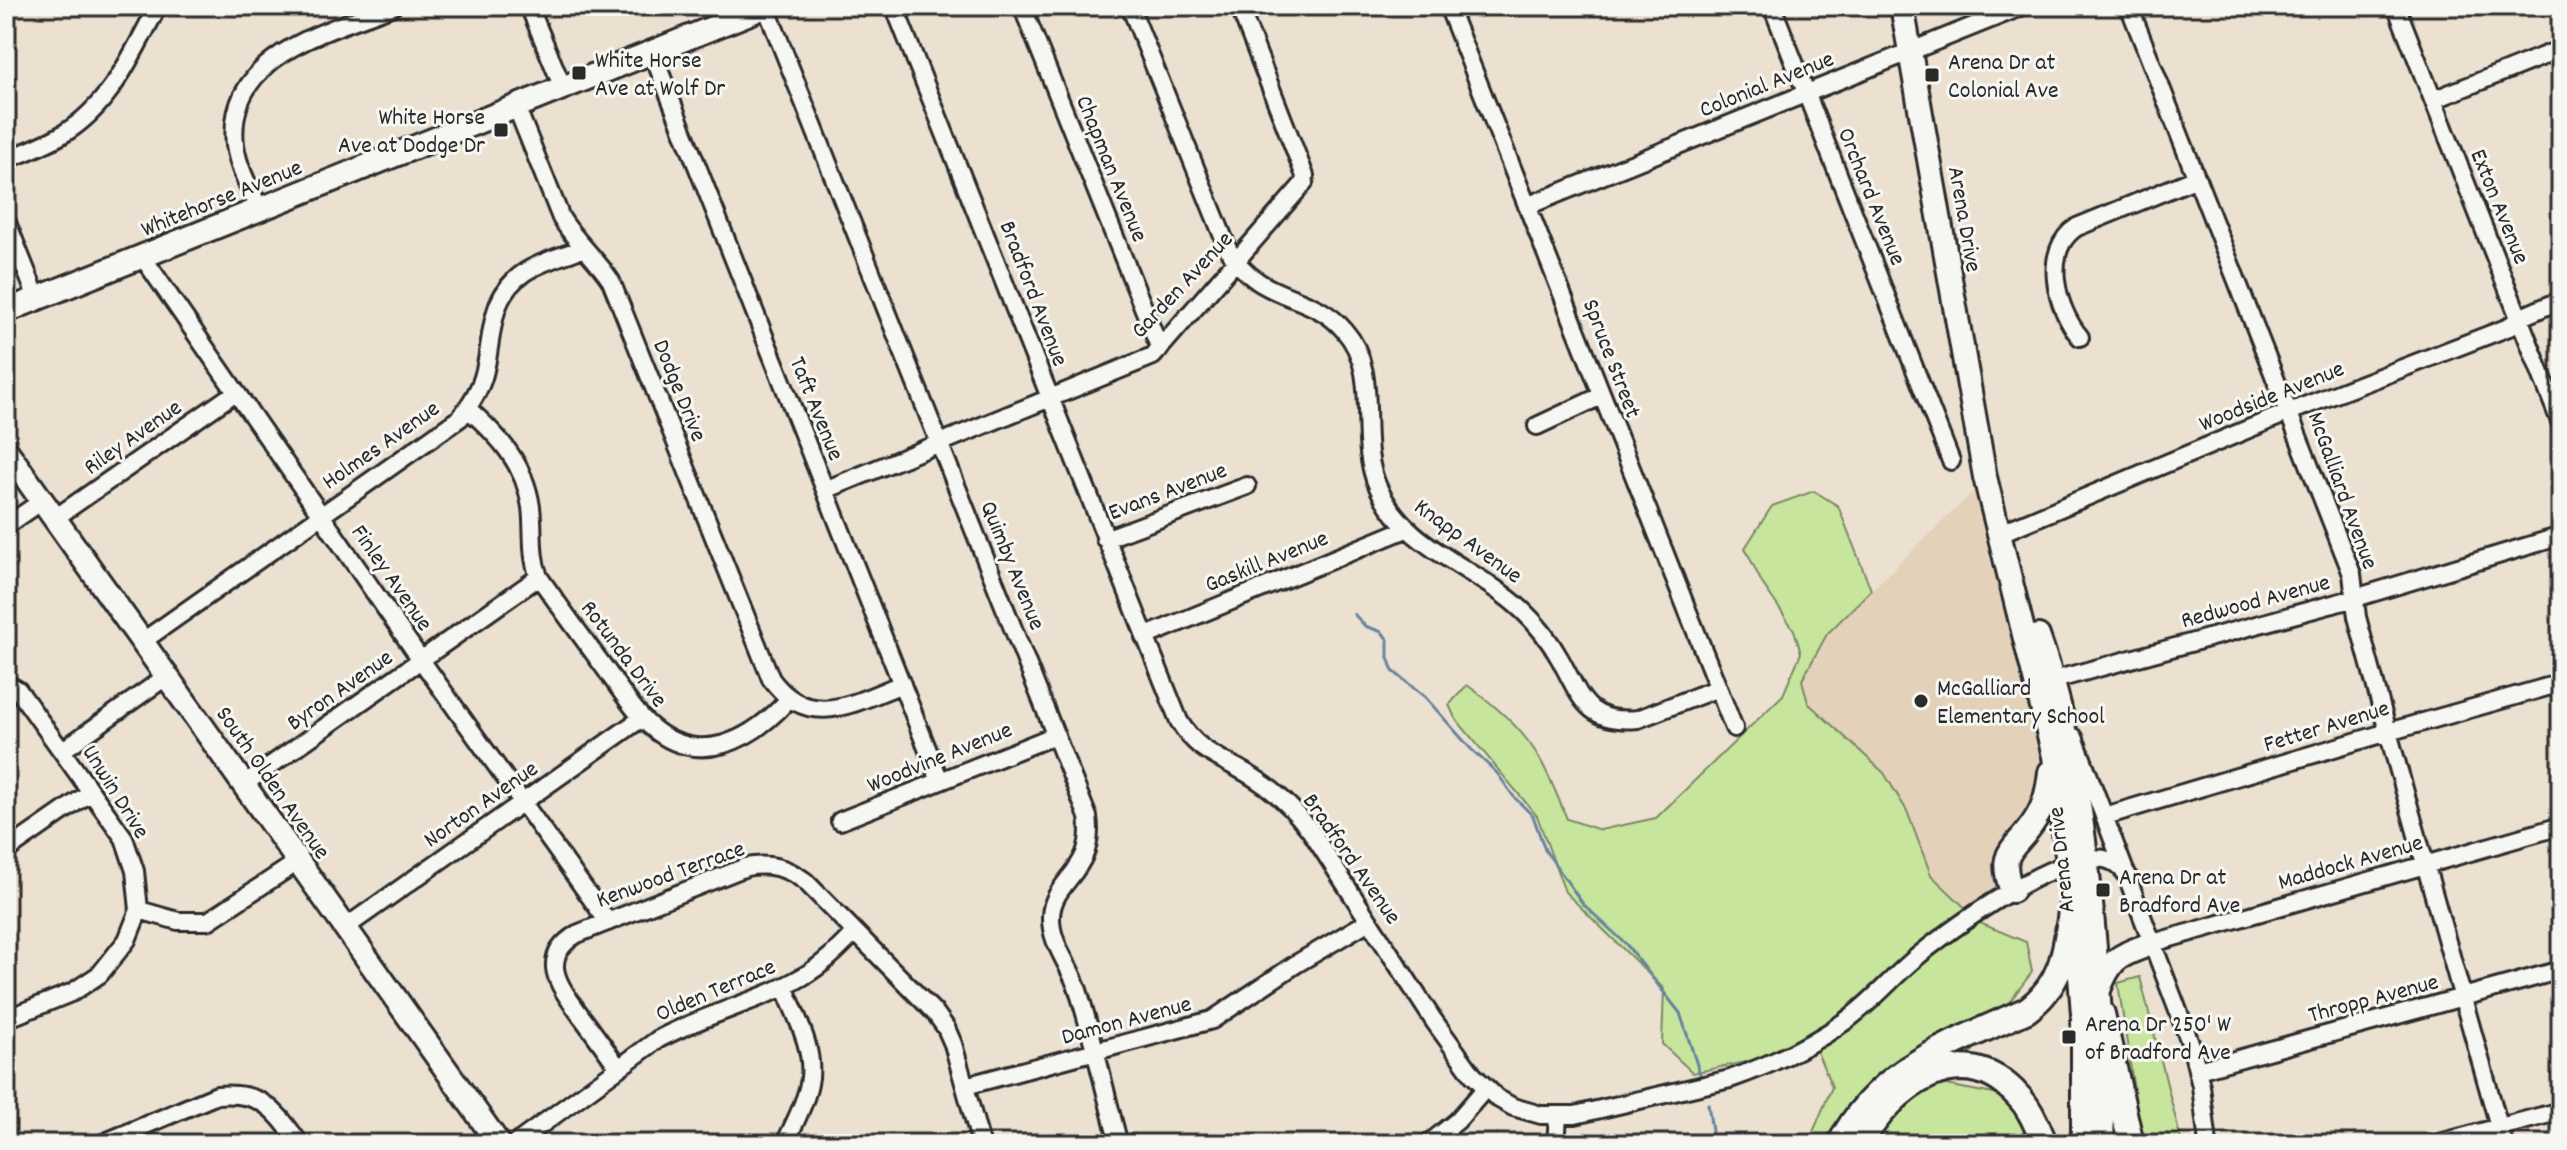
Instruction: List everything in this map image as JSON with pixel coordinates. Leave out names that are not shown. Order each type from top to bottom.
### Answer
[{"type":"highway","points":[[1840,1144],[1857,1114],[1907,1068],[2027,1010],[2038,1001],[2057,977],[2063,962],[2073,897]]},
{"type":"highway","points":[[2100,1002],[2131,1144]]},
{"type":"highway","points":[[1860,1144],[1880,1113],[1911,1084],[1936,1072],[1965,1069],[1991,1076],[2016,1093],[2045,1144]]},
{"type":"main road","name":"Whitehorse Avenue","points":[[6,311],[767,6]]},
{"type":"main road","name":"Arena Drive","points":[[1902,6],[1985,477],[2078,861],[2100,1002],[2105,1087],[2102,1144]]},
{"type":"main road","name":"South Olden Avenue","points":[[6,450],[499,1144]]},
{"type":"main road","name":"Arena Drive","points":[[1998,534],[2056,690],[2069,740],[2078,861],[2073,897],[2083,1014],[2083,1144]]},
{"type":"main road","points":[[2012,891],[2005,863],[2045,801],[2050,769],[2049,735]]},
{"type":"main road","points":[[2100,1002],[2106,971],[2116,959],[2153,943]]},
{"type":"street","points":[[6,160],[64,134],[97,107],[117,83],[158,6]]},
{"type":"street","points":[[260,209],[235,145],[238,111],[250,82],[274,57],[287,49],[393,6]]},
{"type":"street","points":[[529,6],[563,88]]},
{"type":"street","name":"Quimby Avenue","points":[[767,6],[1088,817],[1090,830],[1086,855],[1052,906],[1052,930],[1078,989],[1119,1144]]},
{"type":"street","name":"Bradford Avenue","points":[[894,6],[1179,721],[1189,739],[1201,749],[1260,781],[1296,812],[1434,1021],[1485,1089],[1513,1107],[1558,1116],[1575,1115],[1730,1079],[1781,1059],[1844,1023],[1937,941],[2012,891],[2078,861]]},
{"type":"street","name":"Chapman Avenue","points":[[1022,6],[1160,349]]},
{"type":"street","name":"Knapp Avenue","points":[[1130,6],[1236,263],[1269,290],[1320,310],[1345,330],[1354,344],[1365,374],[1367,448],[1371,468],[1385,501],[1406,529],[1525,612],[1551,643],[1581,699],[1598,713],[1624,720],[1638,719],[1718,688]]},
{"type":"street","name":"Garden Avenue","points":[[825,490],[1153,356],[1236,263],[1304,183],[1299,156],[1239,6]]},
{"type":"street","name":"Spruce Street","points":[[1448,6],[1734,728]]},
{"type":"street","name":"Orchard Avenue","points":[[1772,6],[1933,403],[1951,461]]},
{"type":"street","name":"Colonial Avenue","points":[[1527,206],[2023,6]]},
{"type":"street","name":"McGalliard Avenue","points":[[2129,6],[2352,574],[2357,617],[2502,1136]]},
{"type":"street","name":"Exton Avenue","points":[[2396,6],[2561,424]]},
{"type":"street","points":[[2433,100],[2561,49]]},
{"type":"street","name":"Taft Avenue","points":[[652,52],[940,781]]},
{"type":"street","name":"Dodge Drive","points":[[516,106],[561,218],[611,281],[767,672],[788,700]]},
{"type":"street","points":[[2080,337],[2068,323],[2062,309],[2055,265],[2059,246],[2065,237],[2077,227],[2197,178]]},
{"type":"street","points":[[6,220],[37,298]]},
{"type":"street","name":"Holmes Avenue","points":[[143,641],[450,426],[467,408],[484,373],[494,312],[510,285],[537,265],[583,248]]},
{"type":"street","name":"Finley Avenue","points":[[142,256],[421,660],[608,922]]},
{"type":"street","name":"Woodside Avenue","points":[[1998,534],[2289,412],[2509,327],[2519,318],[2561,300]]},
{"type":"street","name":"Riley Avenue","points":[[6,526],[48,510],[236,392]]},
{"type":"street","points":[[1537,426],[1601,396]]},
{"type":"street","name":"Rotunda Drive","points":[[467,408],[498,435],[527,486],[533,562],[539,577],[642,718],[671,739],[686,744],[716,746],[744,738],[788,700]]},
{"type":"street","name":"Evans Avenue","points":[[1105,539],[1247,486]]},
{"type":"street","name":"Gaskill Avenue","points":[[1144,637],[1406,529]]},
{"type":"street","name":"Redwood Avenue","points":[[2056,690],[2561,536]]},
{"type":"street","name":"Byron Avenue","points":[[244,784],[539,577]]},
{"type":"street","points":[[63,750],[167,676]]},
{"type":"street","name":"Unwin Drive","points":[[6,683],[18,690],[115,825],[130,853],[139,910]]},
{"type":"street","name":"Fetter Avenue","points":[[2105,816],[2561,683]]},
{"type":"street","points":[[788,700],[809,708],[833,710],[902,684]]},
{"type":"street","points":[[2056,690],[2198,1070],[2208,1144]]},
{"type":"street","name":"Norton Avenue","points":[[346,927],[642,718]]},
{"type":"street","name":"Woodvine Avenue","points":[[840,821],[1056,735]]},
{"type":"street","points":[[6,851],[91,792]]},
{"type":"street","name":"Maddock Avenue","points":[[2153,943],[2561,826]]},
{"type":"street","points":[[2078,861],[2106,858],[2127,874]]},
{"type":"street","points":[[6,1019],[73,992],[100,974],[127,940],[139,910],[178,921],[208,921],[299,861]]},
{"type":"street","name":"Kenwood Terrace","points":[[618,1067],[559,985],[556,957],[567,940],[746,867],[772,865],[784,868],[805,881],[936,1014],[953,1044],[981,1144]]},
{"type":"street","name":"Damon Avenue","points":[[965,1086],[1212,1020],[1296,964],[1369,921]]},
{"type":"street","name":"Olden Terrace","points":[[515,1144],[618,1067],[680,1027],[784,986],[823,963],[855,932]]},
{"type":"street","name":"Thropp Avenue","points":[[2198,1070],[2561,970]]},
{"type":"street","points":[[784,986],[805,1039],[811,1067],[806,1096],[785,1144]]},
{"type":"street","points":[[1428,1144],[1457,1121],[1485,1089]]},
{"type":"street","points":[[101,1144],[217,1095],[231,1094],[266,1103],[300,1144]]},
{"type":"street","points":[[2436,1144],[2502,1136],[2561,1111]]},
{"type":"street","points":[[1556,1144],[1558,1116]]},
{"type":"shaded area","name":"McGalliard Elementary School","points":[[1974,491],[1990,561],[2027,674],[2040,731],[2042,782],[2001,889],[1969,911],[1931,875],[1907,811],[1885,773],[1808,703],[1802,680],[1827,633]]},
{"type":"green space","points":[[1814,491],[1838,506],[1871,590],[1827,634],[1802,680],[1808,703],[1884,773],[1907,811],[1931,875],[1982,924],[2026,942],[2032,972],[1947,1085],[2009,1097],[2035,1144],[1808,1144],[1832,1087],[1815,1047],[1693,1073],[1662,1044],[1664,989],[1565,892],[1537,816],[1455,718],[1449,705],[1467,685],[1508,719],[1527,739],[1541,761],[1567,819],[1600,830],[1656,818],[1783,695],[1801,653],[1794,630],[1762,583],[1745,548],[1772,506]]},
{"type":"green space","points":[[2140,977],[2182,1144],[2142,1144],[2118,983]]},
{"type":"waterway","points":[[1354,614],[1365,626],[1382,632],[1388,640],[1388,658],[1393,671],[1425,697],[1533,816],[1545,850],[1583,904],[1626,944],[1680,1013],[1700,1074]]},
{"type":"waterway","points":[[1708,1104],[1711,1144]]},
{"type":"place","name":"White Horse Ave at Wolf Dr","points":[[579,73]]},
{"type":"place","name":"Arena Dr at Colonial Ave","points":[[1932,75]]},
{"type":"place","name":"White Horse Ave at Dodge Dr","points":[[501,130]]},
{"type":"place","name":"McGalliard Elementary School","points":[[1921,701]]},
{"type":"place","name":"Arena Dr at Bradford Ave","points":[[2103,890]]},
{"type":"place","name":"Arena Dr 250' W of Bradford Ave","points":[[2069,1037]]}]
